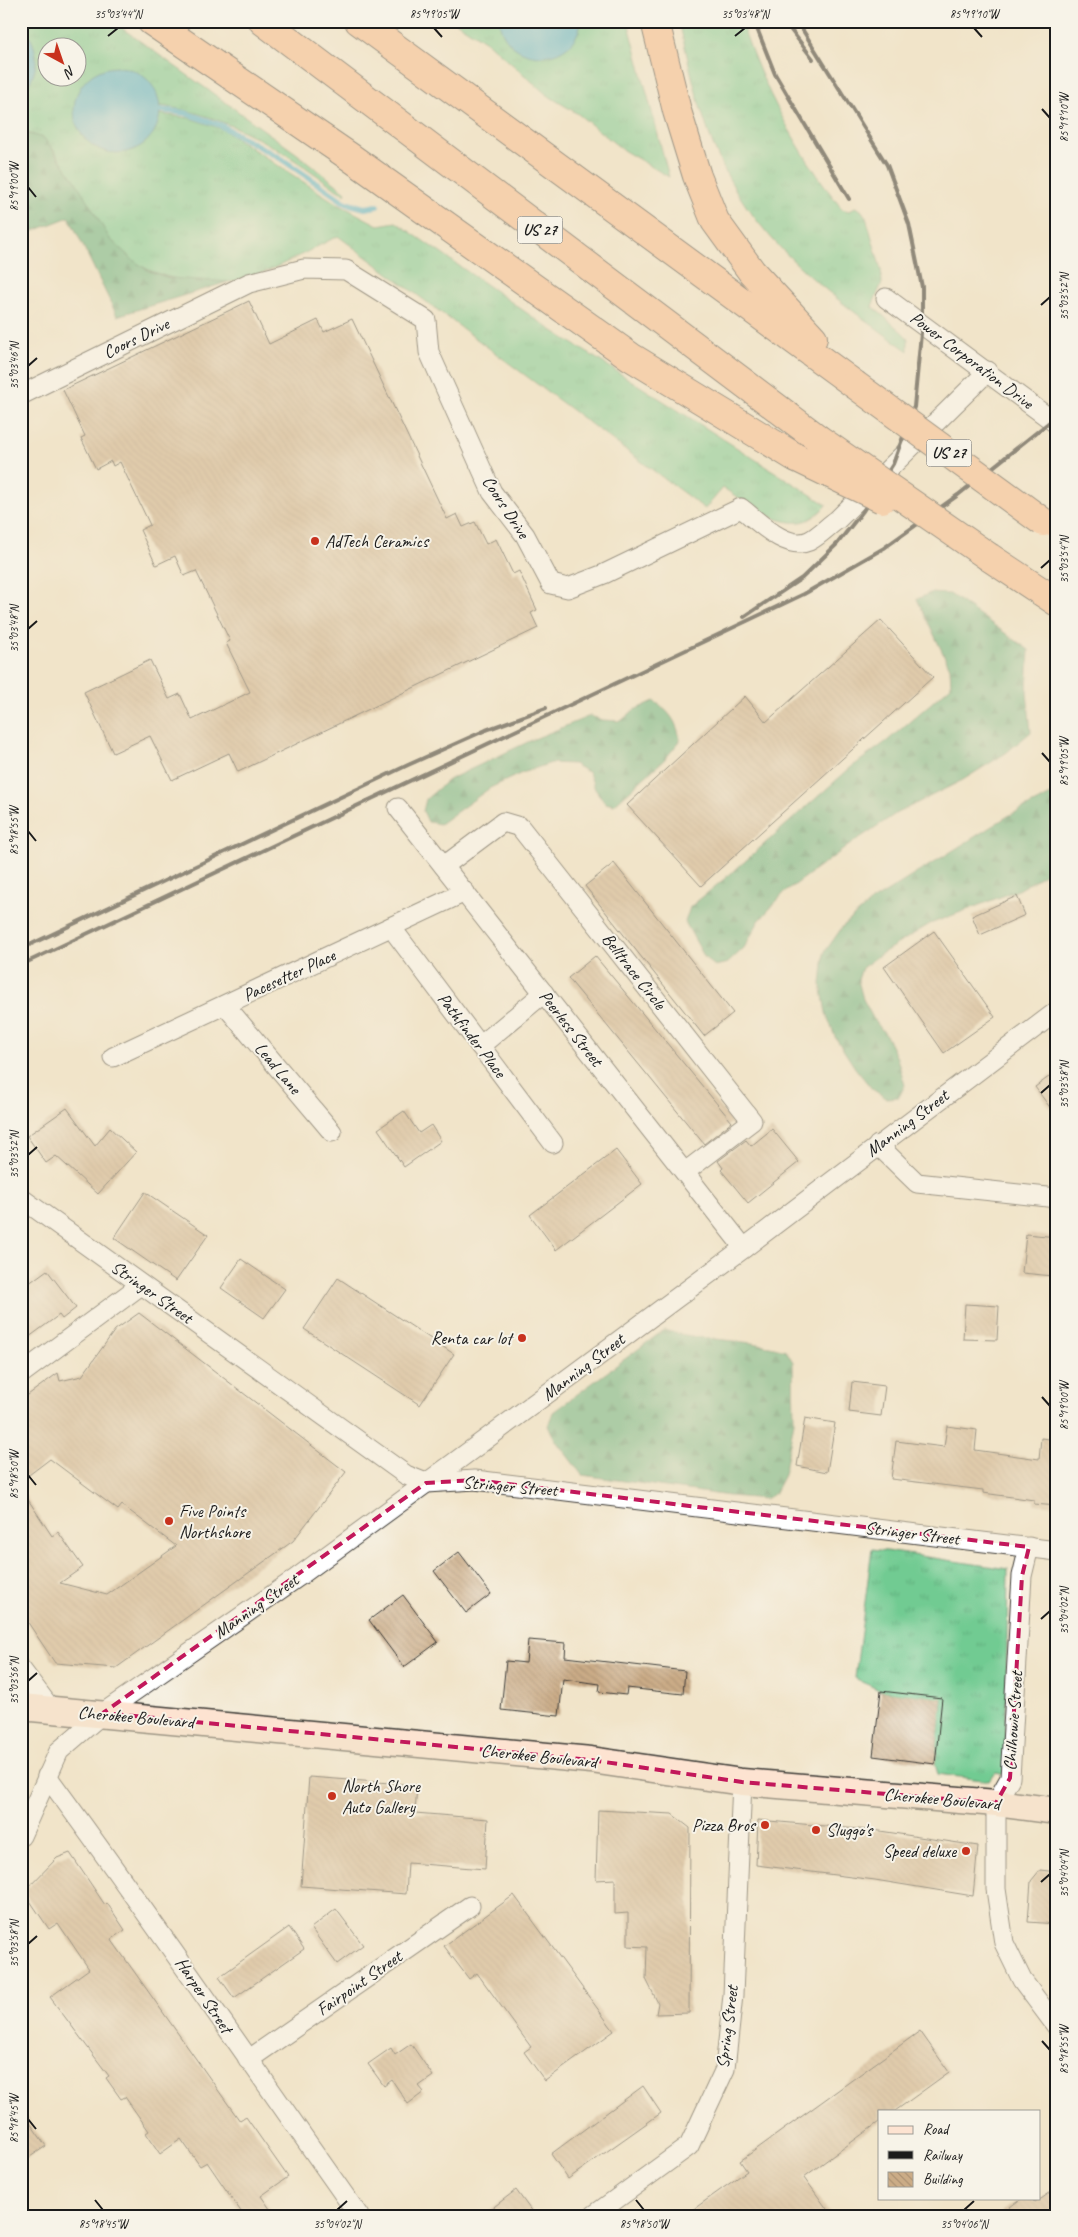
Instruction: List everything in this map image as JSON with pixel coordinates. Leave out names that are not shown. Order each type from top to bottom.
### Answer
[{"type":"highway","points":[[151,21],[350,157],[631,357],[795,457],[959,536]]},
{"type":"highway","name":"US 27","points":[[264,21],[816,438],[1057,602]]},
{"type":"highway","name":"US 27","points":[[359,21],[1050,527]]},
{"type":"highway","points":[[654,21],[682,130],[697,176],[715,221],[752,272],[854,384]]},
{"type":"main road","name":"Cherokee Boulevard","points":[[21,1707],[103,1713],[591,1760],[742,1782],[996,1803],[1057,1811]]},
{"type":"street","name":"Coors Drive","points":[[21,395],[249,283],[304,269],[346,270],[426,320],[429,352],[492,492],[525,535],[551,584],[568,588],[604,574],[741,508],[784,540],[799,544],[810,540],[837,520],[988,371]]},
{"type":"street","name":"Power Corporation Drive","points":[[886,298],[988,371],[1057,424]]},
{"type":"street","name":"Peerless Street","points":[[398,808],[744,1248]]},
{"type":"street","name":"Belltrace Circle","points":[[444,866],[503,822],[520,827],[752,1121],[685,1172]]},
{"type":"street","name":"Pacesetter Place","points":[[113,1057],[465,892]]},
{"type":"street","name":"Pathfinder Place","points":[[391,927],[553,1143]]},
{"type":"street","points":[[480,1046],[544,993]]},
{"type":"street","name":"Lead Lane","points":[[225,1005],[332,1132]]},
{"type":"street","name":"Manning Street","points":[[21,1836],[59,1752],[103,1713],[290,1582],[426,1483],[744,1248],[1057,1011]]},
{"type":"street","points":[[878,1145],[917,1183],[1057,1198]]},
{"type":"street","name":"Stringer Street","points":[[21,1198],[406,1475],[426,1483],[475,1480],[1057,1551]]},
{"type":"street","points":[[21,1374],[141,1285]]},
{"type":"street","name":"Chilhowie Street","points":[[1029,1547],[1022,1576],[1010,1778],[996,1803],[996,1889],[1004,1943],[1022,1980],[1057,2027]]},
{"type":"street","points":[[21,1668],[51,1709]]},
{"type":"street","name":"Harper Street","points":[[47,1776],[173,1948],[248,2060],[359,2216]]},
{"type":"street","name":"Spring Street","points":[[593,2216],[688,2146],[725,2069],[733,1995],[742,1782]]},
{"type":"street","name":"Fairpoint Street","points":[[248,2060],[470,1906]]},
{"type":"highlighted area","points":[[475,1480],[1029,1547],[1022,1576],[1010,1778],[996,1803],[742,1782],[591,1760],[103,1713],[426,1483]]},
{"type":"green space","points":[[21,21],[112,21],[296,153],[346,192],[345,194],[337,190],[276,148],[232,126],[185,110],[161,106],[160,114],[189,118],[222,129],[336,203],[378,225],[396,222],[550,329],[827,505],[808,520],[791,522],[780,520],[750,506],[723,488],[705,509],[338,236],[281,265],[257,275],[231,282],[193,281],[153,272],[130,259],[110,239],[57,154],[43,139],[21,132]]},
{"type":"green space","points":[[454,21],[628,21],[669,177],[623,150],[578,114],[547,95],[488,43]]},
{"type":"green space","points":[[679,21],[741,21],[771,95],[811,165],[842,209],[849,211],[855,207],[861,210],[866,217],[881,270],[882,283],[872,306],[908,339],[908,351],[854,312],[802,269],[778,246],[738,193],[721,163],[707,128],[696,93]]},
{"type":"green space","points":[[21,132],[44,138],[75,180],[110,239],[133,260],[149,271],[169,278],[228,282],[117,316],[69,217],[31,232],[21,242]]},
{"type":"green space","points":[[930,593],[950,594],[1029,650],[1027,693],[1031,732],[1006,753],[963,780],[897,813],[784,893],[759,921],[744,948],[728,963],[715,966],[705,958],[685,922],[690,907],[735,870],[850,768],[887,741],[951,686],[950,668],[917,599]]},
{"type":"green space","points":[[654,701],[672,718],[680,741],[665,759],[614,805],[605,803],[595,789],[589,773],[574,764],[551,763],[522,773],[490,788],[440,824],[428,822],[423,811],[426,799],[448,780],[534,739],[590,716],[603,720],[621,721],[634,710]]},
{"type":"green space","points":[[1057,792],[1057,867],[1016,891],[930,924],[862,968],[858,980],[863,999],[873,1018],[886,1035],[897,1058],[905,1085],[899,1097],[886,1098],[872,1089],[855,1068],[835,1037],[826,1013],[821,984],[824,953],[843,926],[872,901],[1008,816]]},
{"type":"green space","points":[[664,1330],[679,1334],[771,1346],[786,1350],[793,1362],[794,1422],[784,1475],[774,1494],[765,1499],[729,1496],[582,1475],[556,1441],[548,1426],[553,1412]]},
{"type":"green space","points":[[872,1549],[1008,1569],[1005,1775],[996,1773],[989,1781],[938,1774],[935,1764],[942,1699],[881,1691],[855,1678]]},
{"type":"water","points":[[499,21],[581,21],[576,36],[567,47],[554,54],[540,56],[526,54],[514,47],[504,36]]},
{"type":"water","points":[[21,24],[33,42],[36,60],[32,78],[21,96]]},
{"type":"water","points":[[109,68],[125,68],[141,74],[153,86],[159,102],[159,118],[153,134],[141,146],[125,152],[109,152],[93,146],[81,134],[75,118],[75,102],[80,88],[88,88],[88,79],[93,74]]},
{"type":"building","name":"AdTech Ceramics","points":[[249,301],[269,344],[318,320],[324,332],[352,319],[447,519],[457,514],[463,527],[475,522],[486,544],[496,539],[513,574],[519,571],[537,610],[531,613],[538,628],[238,772],[229,753],[172,780],[150,736],[113,753],[84,692],[150,660],[169,699],[180,694],[192,720],[250,692],[226,643],[230,641],[196,571],[184,576],[175,556],[156,565],[140,530],[150,525],[120,462],[113,466],[111,461],[96,469],[81,438],[85,436],[63,390]]},
{"type":"building","points":[[881,620],[933,677],[701,886],[627,805],[745,696],[766,722]]},
{"type":"building","points":[[614,863],[733,1013],[704,1036],[585,886]]},
{"type":"building","points":[[1017,896],[1025,915],[980,935],[972,916]]},
{"type":"building","points":[[934,931],[995,1017],[944,1053],[884,967]]},
{"type":"building","points":[[595,956],[732,1122],[704,1144],[568,978]]},
{"type":"building","points":[[1057,1071],[1057,1117],[1035,1087]]},
{"type":"building","points":[[67,1108],[95,1146],[110,1128],[136,1152],[98,1194],[56,1156],[46,1163],[27,1136]]},
{"type":"building","points":[[404,1111],[419,1133],[431,1125],[441,1141],[404,1167],[378,1129]]},
{"type":"building","points":[[772,1129],[799,1162],[748,1203],[721,1170],[723,1168],[718,1161],[746,1140],[751,1146]]},
{"type":"building","points":[[616,1150],[642,1184],[556,1250],[530,1215]]},
{"type":"building","points":[[145,1192],[208,1235],[176,1281],[114,1238]]},
{"type":"building","points":[[1026,1234],[1057,1237],[1053,1276],[1022,1273]]},
{"type":"building","points":[[241,1259],[285,1289],[264,1318],[221,1288]]},
{"type":"building","points":[[47,1270],[76,1308],[62,1319],[59,1315],[21,1343],[21,1289]]},
{"type":"building","points":[[338,1278],[454,1354],[420,1405],[304,1329]]},
{"type":"building","points":[[965,1304],[999,1306],[997,1340],[963,1339]]},
{"type":"building","points":[[139,1313],[346,1472],[293,1541],[116,1668],[55,1663],[21,1612],[21,1489],[52,1536],[58,1532],[83,1567],[60,1583],[107,1595],[176,1546],[122,1505],[118,1510],[50,1459],[21,1481],[21,1400],[58,1373],[60,1381],[82,1376],[115,1330]]},
{"type":"building","points":[[852,1382],[885,1386],[881,1416],[849,1412]]},
{"type":"building","points":[[805,1418],[835,1423],[827,1472],[797,1466]]},
{"type":"building","points":[[947,1426],[977,1430],[975,1450],[1039,1459],[1041,1438],[1057,1440],[1057,1506],[1034,1504],[1034,1500],[983,1493],[983,1490],[891,1479],[896,1441],[944,1447]]},
{"type":"building","points":[[459,1552],[491,1594],[466,1613],[434,1571]]},
{"type":"building","points":[[403,1595],[438,1642],[404,1667],[369,1620]]},
{"type":"building","points":[[528,1640],[566,1643],[565,1657],[685,1671],[683,1694],[627,1688],[626,1695],[599,1692],[600,1684],[563,1679],[559,1716],[501,1710],[506,1661],[526,1663]]},
{"type":"building","points":[[881,1691],[942,1698],[935,1764],[873,1756]]},
{"type":"building","points":[[309,1777],[417,1785],[415,1813],[488,1819],[485,1869],[408,1863],[406,1894],[301,1886]]},
{"type":"building","points":[[598,1810],[672,1814],[690,1828],[689,2013],[656,2014],[658,2003],[646,1979],[647,1947],[628,1946],[628,1913],[615,1914],[615,1879],[596,1880]]},
{"type":"building","points":[[758,1820],[880,1831],[978,1846],[973,1896],[875,1880],[756,1865]]},
{"type":"building","points":[[70,1853],[105,1905],[107,1903],[125,1930],[111,1939],[240,2121],[246,2117],[288,2177],[261,2196],[275,2216],[244,2216],[207,2162],[200,2166],[181,2139],[160,2154],[146,2133],[149,2131],[125,2097],[121,2099],[106,2078],[109,2076],[50,1997],[89,1969],[58,1923],[49,1929],[24,1892],[57,1858]]},
{"type":"building","points":[[1040,1870],[1057,1872],[1057,1924],[1028,1922],[1031,1881]]},
{"type":"building","points":[[514,1895],[614,2031],[545,2081],[524,2052],[531,2047],[477,1973],[469,1979],[444,1946]]},
{"type":"building","points":[[336,1909],[363,1945],[337,1964],[311,1928]]},
{"type":"building","points":[[289,1927],[304,1949],[234,1998],[219,1977]]},
{"type":"building","points":[[920,2031],[949,2072],[896,2110],[878,2110],[878,2123],[804,2177],[832,2216],[684,2216],[747,2171],[740,2161]]},
{"type":"building","points":[[411,2044],[433,2076],[419,2086],[424,2092],[408,2104],[392,2080],[384,2086],[368,2064],[391,2048],[395,2055]]},
{"type":"building","points":[[643,2086],[661,2113],[568,2179],[551,2154]]},
{"type":"building","points":[[21,2110],[46,2146],[27,2159],[21,2150]]},
{"type":"building","points":[[1057,2188],[1057,2216],[998,2216],[1019,2200],[1033,2200],[1035,2203]]},
{"type":"building","points":[[516,2190],[535,2216],[482,2216]]},
{"type":"waterway","points":[[160,110],[185,113],[220,125],[280,158],[346,203],[365,208],[377,206]]},
{"type":"railway","points":[[754,21],[775,74],[849,199]]},
{"type":"railway","points":[[784,21],[813,59]]},
{"type":"railway","points":[[744,617],[802,578],[837,544],[863,511],[893,464],[914,407],[922,323],[922,287],[909,224],[887,165],[797,21]]},
{"type":"railway","points":[[21,965],[804,594],[884,548],[958,495],[1057,416]]},
{"type":"railway","points":[[21,949],[408,765],[486,730],[546,708]]},
{"type":"place","name":"AdTech Ceramics","points":[[315,541]]},
{"type":"place","name":"Renta car lot","points":[[522,1338]]},
{"type":"place","name":"Five Points Northshore","points":[[169,1521]]},
{"type":"place","name":"North Shore Auto Gallery","points":[[332,1796]]},
{"type":"place","name":"Pizza Bros","points":[[765,1825]]},
{"type":"place","name":"Sluggo's","points":[[816,1830]]},
{"type":"place","name":"Speed deluxe","points":[[966,1851]]}]
